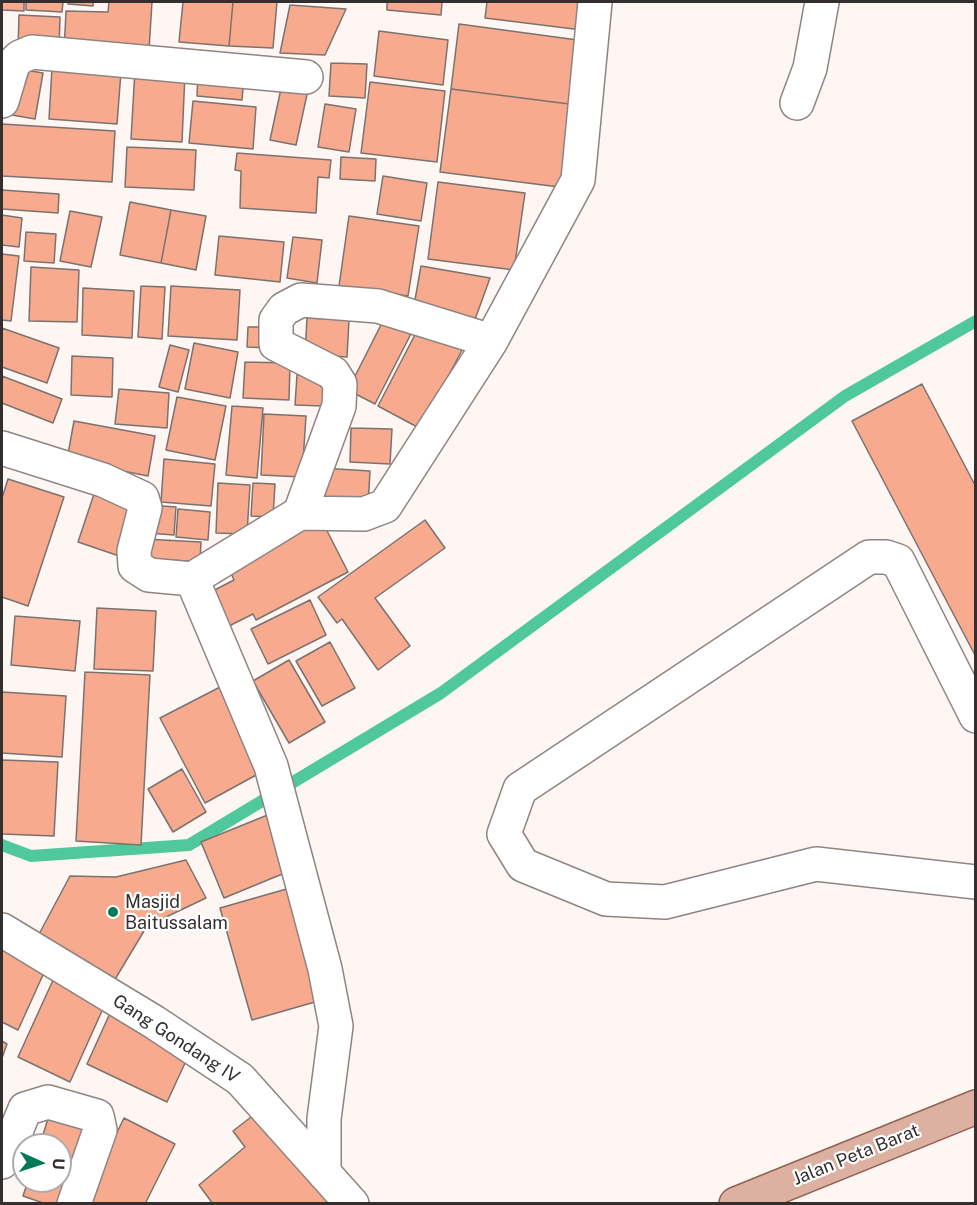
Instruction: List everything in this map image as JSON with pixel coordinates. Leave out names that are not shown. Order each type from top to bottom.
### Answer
[{"type":"main road","name":"Jalan Peta Barat","points":[[736,1203],[975,1107]]},
{"type":"street","points":[[2,448],[103,480],[142,498],[145,508],[134,550],[135,566],[149,575],[192,579],[300,513],[364,514],[385,506],[491,341],[578,180],[595,2]]},
{"type":"street","points":[[797,103],[810,68],[822,2]]},
{"type":"street","points":[[2,101],[13,64],[20,57],[32,52],[306,77]]},
{"type":"street","points":[[300,513],[339,406],[340,384],[333,373],[276,344],[276,321],[284,309],[301,300],[378,306],[491,341]]},
{"type":"street","points":[[975,716],[898,561],[885,557],[869,557],[520,789],[504,834],[524,865],[606,899],[665,902],[816,864],[975,882]]},
{"type":"street","points":[[192,579],[271,766],[290,845],[325,969],[336,1026],[324,1119],[324,1173]]},
{"type":"street","name":"Gang Gondang IV","points":[[2,930],[154,1022],[240,1079],[351,1203]]},
{"type":"street","points":[[2,1162],[24,1108],[48,1102],[97,1116],[100,1130],[74,1203]]},
{"type":"building","points":[[2,2],[24,2],[24,11],[2,10]]},
{"type":"building","points":[[26,2],[63,2],[62,12],[26,10]]},
{"type":"building","points":[[68,2],[93,2],[93,6],[68,4]]},
{"type":"building","points":[[109,2],[152,2],[149,50],[64,52],[66,11],[108,12]]},
{"type":"building","points":[[183,2],[233,2],[229,46],[179,42]]},
{"type":"building","points":[[233,2],[277,2],[273,48],[229,46]]},
{"type":"building","points":[[387,2],[442,2],[441,15],[387,10]]},
{"type":"building","points":[[487,2],[586,2],[582,30],[485,18]]},
{"type":"building","points":[[290,5],[346,9],[325,55],[280,53]]},
{"type":"building","points":[[19,15],[60,17],[59,50],[18,48]]},
{"type":"building","points":[[459,24],[585,41],[577,105],[451,89]]},
{"type":"building","points":[[379,31],[448,40],[443,85],[374,76]]},
{"type":"building","points":[[331,63],[367,64],[365,98],[329,96]]},
{"type":"building","points":[[52,68],[121,72],[117,124],[49,119]]},
{"type":"building","points":[[19,69],[43,73],[35,119],[12,115]]},
{"type":"building","points":[[135,70],[185,73],[182,142],[131,139]]},
{"type":"building","points":[[198,74],[244,77],[242,100],[197,96]]},
{"type":"building","points":[[370,82],[445,91],[437,162],[361,153]]},
{"type":"building","points":[[282,84],[308,90],[296,145],[270,140]]},
{"type":"building","points":[[451,89],[577,105],[567,188],[440,172]]},
{"type":"building","points":[[193,101],[256,107],[253,149],[189,143]]},
{"type":"building","points":[[325,104],[356,109],[349,152],[318,147]]},
{"type":"building","points":[[2,124],[115,131],[112,182],[2,176]]},
{"type":"building","points":[[127,147],[196,150],[194,190],[125,187]]},
{"type":"building","points":[[237,153],[331,160],[329,178],[318,177],[316,213],[240,208],[241,171],[235,170]]},
{"type":"building","points":[[341,157],[376,159],[375,181],[340,179]]},
{"type":"building","points":[[383,176],[427,183],[421,221],[377,214]]},
{"type":"building","points":[[438,182],[525,193],[514,270],[428,259]]},
{"type":"building","points":[[2,190],[59,194],[58,213],[2,209]]},
{"type":"building","points":[[130,202],[171,210],[161,263],[120,255]]},
{"type":"building","points":[[171,210],[206,216],[196,270],[161,263]]},
{"type":"building","points":[[70,211],[102,217],[91,267],[60,261]]},
{"type":"building","points":[[2,215],[22,218],[19,247],[2,245]]},
{"type":"building","points":[[349,216],[419,226],[408,296],[339,286]]},
{"type":"building","points":[[26,232],[56,234],[54,263],[24,261]]},
{"type":"building","points":[[219,236],[284,242],[280,282],[215,275]]},
{"type":"building","points":[[293,237],[322,240],[317,283],[287,278]]},
{"type":"building","points":[[2,254],[19,256],[11,321],[2,320]]},
{"type":"building","points":[[421,266],[490,278],[473,325],[415,300]]},
{"type":"building","points":[[31,267],[79,270],[77,322],[29,321]]},
{"type":"building","points":[[141,286],[165,287],[162,339],[138,337]]},
{"type":"building","points":[[171,286],[240,290],[237,340],[168,336]]},
{"type":"building","points":[[83,288],[134,291],[132,338],[82,335]]},
{"type":"building","points":[[387,313],[414,328],[375,404],[348,390]]},
{"type":"building","points":[[307,318],[349,320],[347,357],[305,354]]},
{"type":"building","points":[[420,325],[463,348],[421,429],[378,406]]},
{"type":"building","points":[[248,327],[271,327],[271,348],[247,347]]},
{"type":"building","points":[[2,328],[59,348],[47,383],[2,367]]},
{"type":"building","points":[[194,343],[238,352],[230,398],[185,389]]},
{"type":"building","points":[[170,345],[189,350],[178,392],[159,387]]},
{"type":"building","points":[[72,356],[113,358],[112,397],[71,395]]},
{"type":"building","points":[[245,362],[290,363],[289,400],[243,398]]},
{"type":"building","points":[[297,375],[324,375],[323,406],[295,405]]},
{"type":"building","points":[[2,376],[62,399],[53,423],[2,403]]},
{"type":"building","points":[[922,384],[976,487],[976,657],[852,421]]},
{"type":"building","points":[[119,389],[169,393],[167,428],[115,424]]},
{"type":"building","points":[[177,397],[226,406],[215,460],[166,450]]},
{"type":"building","points":[[232,406],[263,408],[257,478],[226,475]]},
{"type":"building","points":[[264,414],[306,416],[302,477],[261,475]]},
{"type":"building","points":[[74,421],[155,436],[148,476],[67,460]]},
{"type":"building","points":[[351,428],[392,429],[390,464],[350,462]]},
{"type":"building","points":[[164,459],[215,464],[211,506],[161,502]]},
{"type":"building","points":[[321,468],[370,471],[368,506],[319,503]]},
{"type":"building","points":[[8,479],[64,497],[28,606],[2,597],[2,498]]},
{"type":"building","points":[[218,483],[250,485],[247,534],[216,533]]},
{"type":"building","points":[[253,483],[275,484],[273,517],[251,516]]},
{"type":"building","points":[[95,491],[139,506],[122,557],[78,542]]},
{"type":"building","points":[[150,505],[176,507],[174,535],[148,533]]},
{"type":"building","points":[[178,509],[210,512],[208,540],[176,537]]},
{"type":"building","points":[[321,519],[348,572],[256,620],[253,614],[219,631],[201,597],[234,580],[229,568]]},
{"type":"building","points":[[425,520],[445,548],[375,598],[410,646],[378,670],[342,619],[337,623],[318,597]]},
{"type":"building","points":[[144,539],[201,542],[200,562],[143,558]]},
{"type":"building","points":[[310,600],[326,635],[268,664],[251,629]]},
{"type":"building","points":[[97,608],[156,611],[153,671],[94,669]]},
{"type":"building","points":[[15,616],[80,621],[75,671],[11,665]]},
{"type":"building","points":[[330,642],[355,688],[322,706],[296,661]]},
{"type":"building","points":[[289,660],[325,722],[289,743],[253,681]]},
{"type":"building","points":[[85,672],[150,675],[141,845],[76,841]]},
{"type":"building","points":[[224,685],[269,768],[205,803],[160,718]]},
{"type":"building","points":[[2,692],[66,696],[62,757],[2,753]]},
{"type":"building","points":[[2,760],[58,762],[54,836],[2,834]]},
{"type":"building","points":[[182,769],[206,812],[173,832],[148,789]]},
{"type":"building","points":[[270,814],[292,870],[224,898],[201,842]]},
{"type":"building","name":"Masjid Baitussalam","points":[[186,860],[206,898],[147,926],[111,986],[38,936],[70,876],[116,877]]},
{"type":"building","points":[[290,888],[322,1000],[252,1020],[220,908]]},
{"type":"building","points":[[2,945],[47,966],[18,1030],[2,1022]]},
{"type":"building","points":[[54,978],[106,1002],[70,1082],[18,1057]]},
{"type":"building","points":[[111,1011],[192,1048],[167,1102],[87,1064]]},
{"type":"building","points":[[2,1041],[7,1044],[2,1058]]},
{"type":"building","points":[[260,1110],[335,1204],[213,1204],[199,1185],[245,1147],[233,1131]]},
{"type":"building","points":[[49,1115],[91,1129],[72,1188],[72,1133],[44,1133]]},
{"type":"building","points":[[124,1118],[175,1144],[145,1204],[82,1204]]},
{"type":"building","points":[[24,1193],[71,1193],[67,1204],[46,1204],[23,1196]]},
{"type":"waterway","points":[[2,845],[31,856],[189,845],[441,693],[845,396],[976,321]]},
{"type":"place","name":"Masjid Baitussalam","points":[[113,912]]}]
